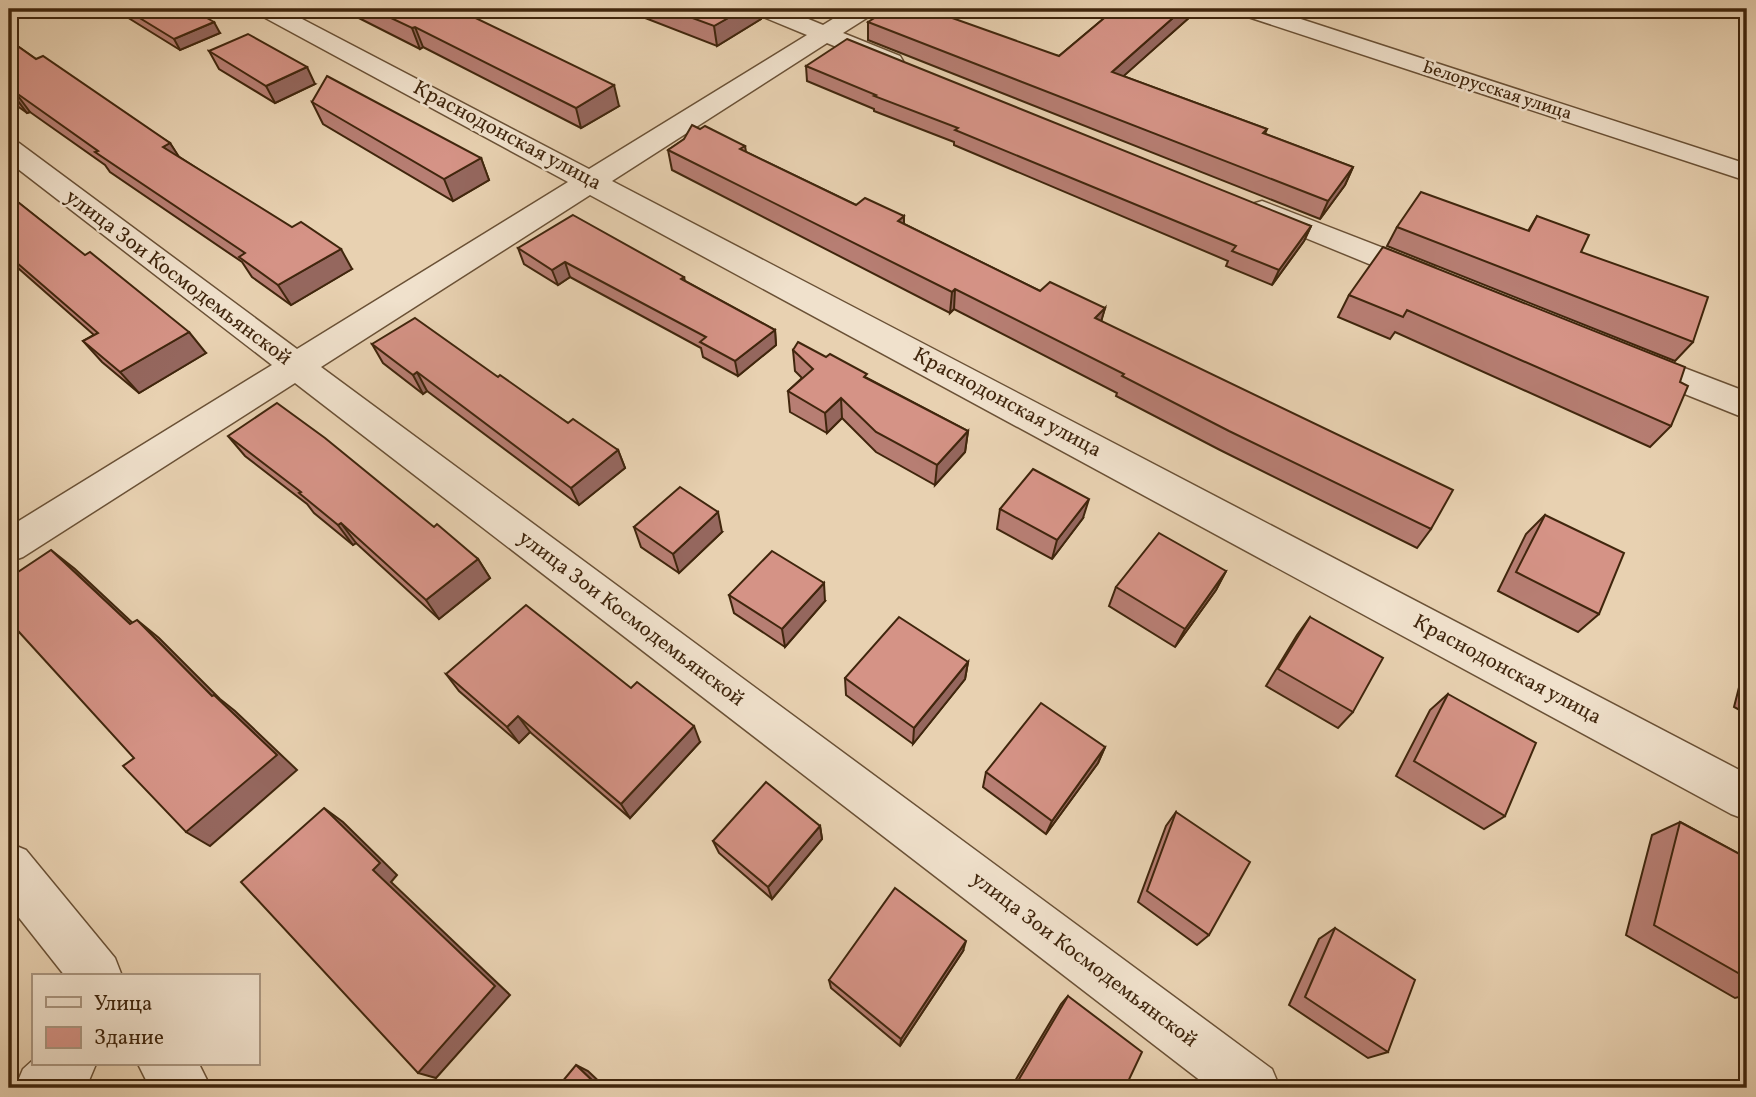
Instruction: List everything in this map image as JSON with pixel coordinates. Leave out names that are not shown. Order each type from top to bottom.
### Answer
[{"type":"street","name":"Краснодонская улица","points":[[266,9],[1747,798]]},
{"type":"street","points":[[764,9],[917,71]]},
{"type":"street","points":[[9,546],[865,9]]},
{"type":"street","name":"Белорусская улица","points":[[1247,9],[1747,173]]},
{"type":"street","name":"улица Зои Космодемьянской","points":[[9,149],[1253,1088]]},
{"type":"street","points":[[1242,202],[1449,286]]},
{"type":"street","points":[[1605,348],[1747,406]]},
{"type":"street","points":[[9,867],[95,974]]},
{"type":"street","points":[[42,1088],[67,1066]]},
{"type":"street","points":[[167,1066],[184,1088]]},
{"type":"building","points":[[125,9],[191,9],[214,22],[174,39]]},
{"type":"building","points":[[372,9],[457,9],[614,85],[576,108],[415,27]]},
{"type":"building","points":[[668,9],[744,9],[714,26]]},
{"type":"building","points":[[889,9],[927,9],[1059,56],[1115,9],[1183,9],[1112,72],[1267,129],[1263,133],[1353,167],[1328,201],[868,22]]},
{"type":"building","points":[[248,34],[307,67],[266,86],[209,51]]},
{"type":"building","points":[[847,39],[1311,226],[1279,270],[1232,251],[1236,246],[806,66]]},
{"type":"building","points":[[9,40],[36,59],[43,56],[170,143],[163,147],[292,227],[301,222],[341,249],[278,285],[239,257],[245,253],[95,152],[98,151],[15,92],[9,91]]},
{"type":"building","points":[[327,76],[481,158],[444,179],[312,102]]},
{"type":"building","points":[[692,125],[700,129],[705,126],[745,146],[740,149],[856,205],[865,198],[904,216],[898,221],[1040,291],[1050,282],[1105,308],[1095,318],[1453,490],[1431,529],[1229,431],[1122,376],[1124,374],[955,289],[952,292],[668,150],[684,139]]},
{"type":"building","points":[[1421,192],[1529,231],[1537,216],[1589,235],[1581,252],[1708,297],[1693,342],[1397,227]]},
{"type":"building","points":[[9,195],[85,255],[90,252],[189,332],[120,372],[83,341],[98,333],[9,256]]},
{"type":"building","points":[[573,215],[684,277],[681,279],[775,330],[735,361],[700,342],[706,337],[565,262],[552,270],[518,248]]},
{"type":"building","points":[[1383,247],[1685,367],[1680,382],[1688,386],[1671,426],[1407,310],[1403,317],[1349,295]]},
{"type":"building","points":[[415,318],[568,423],[573,419],[618,450],[571,488],[417,372],[413,375],[372,344]]},
{"type":"building","points":[[798,342],[826,357],[830,354],[867,374],[864,377],[968,431],[937,465],[876,432],[841,398],[825,413],[788,391],[813,369],[793,350]]},
{"type":"building","points":[[277,403],[325,438],[434,527],[437,524],[478,559],[426,600],[341,523],[338,525],[299,493],[301,492],[228,436]]},
{"type":"building","points":[[1033,469],[1089,499],[1057,540],[1000,509]]},
{"type":"building","points":[[680,487],[718,512],[673,554],[634,527]]},
{"type":"building","points":[[1545,515],[1624,553],[1599,614],[1516,572]]},
{"type":"building","points":[[1159,533],[1226,571],[1185,629],[1116,587]]},
{"type":"building","points":[[51,550],[130,624],[137,620],[212,696],[277,755],[186,832],[123,766],[134,758],[9,621],[9,578]]},
{"type":"building","points":[[772,551],[824,583],[782,629],[729,595]]},
{"type":"building","points":[[526,605],[631,688],[637,682],[694,726],[621,804],[518,716],[507,727],[446,674]]},
{"type":"building","points":[[899,617],[968,662],[914,728],[845,678]]},
{"type":"building","points":[[1310,617],[1383,658],[1353,712],[1278,669]]},
{"type":"building","points":[[1448,694],[1536,743],[1505,816],[1414,761]]},
{"type":"building","points":[[1041,703],[1105,747],[1052,821],[986,772]]},
{"type":"building","points":[[766,782],[820,826],[768,887],[713,841]]},
{"type":"building","points":[[324,808],[380,863],[373,870],[495,986],[418,1073],[241,882]]},
{"type":"building","points":[[1176,812],[1250,862],[1209,935],[1147,891]]},
{"type":"building","points":[[1680,822],[1747,858],[1747,978],[1654,925]]},
{"type":"building","points":[[895,888],[966,941],[901,1039],[829,980]]},
{"type":"building","points":[[1335,928],[1415,980],[1388,1052],[1305,997]]},
{"type":"building","points":[[1068,996],[1142,1052],[1125,1088],[1027,1088],[1018,1081]]},
{"type":"building","points":[[576,1065],[600,1088],[557,1088]]}]
